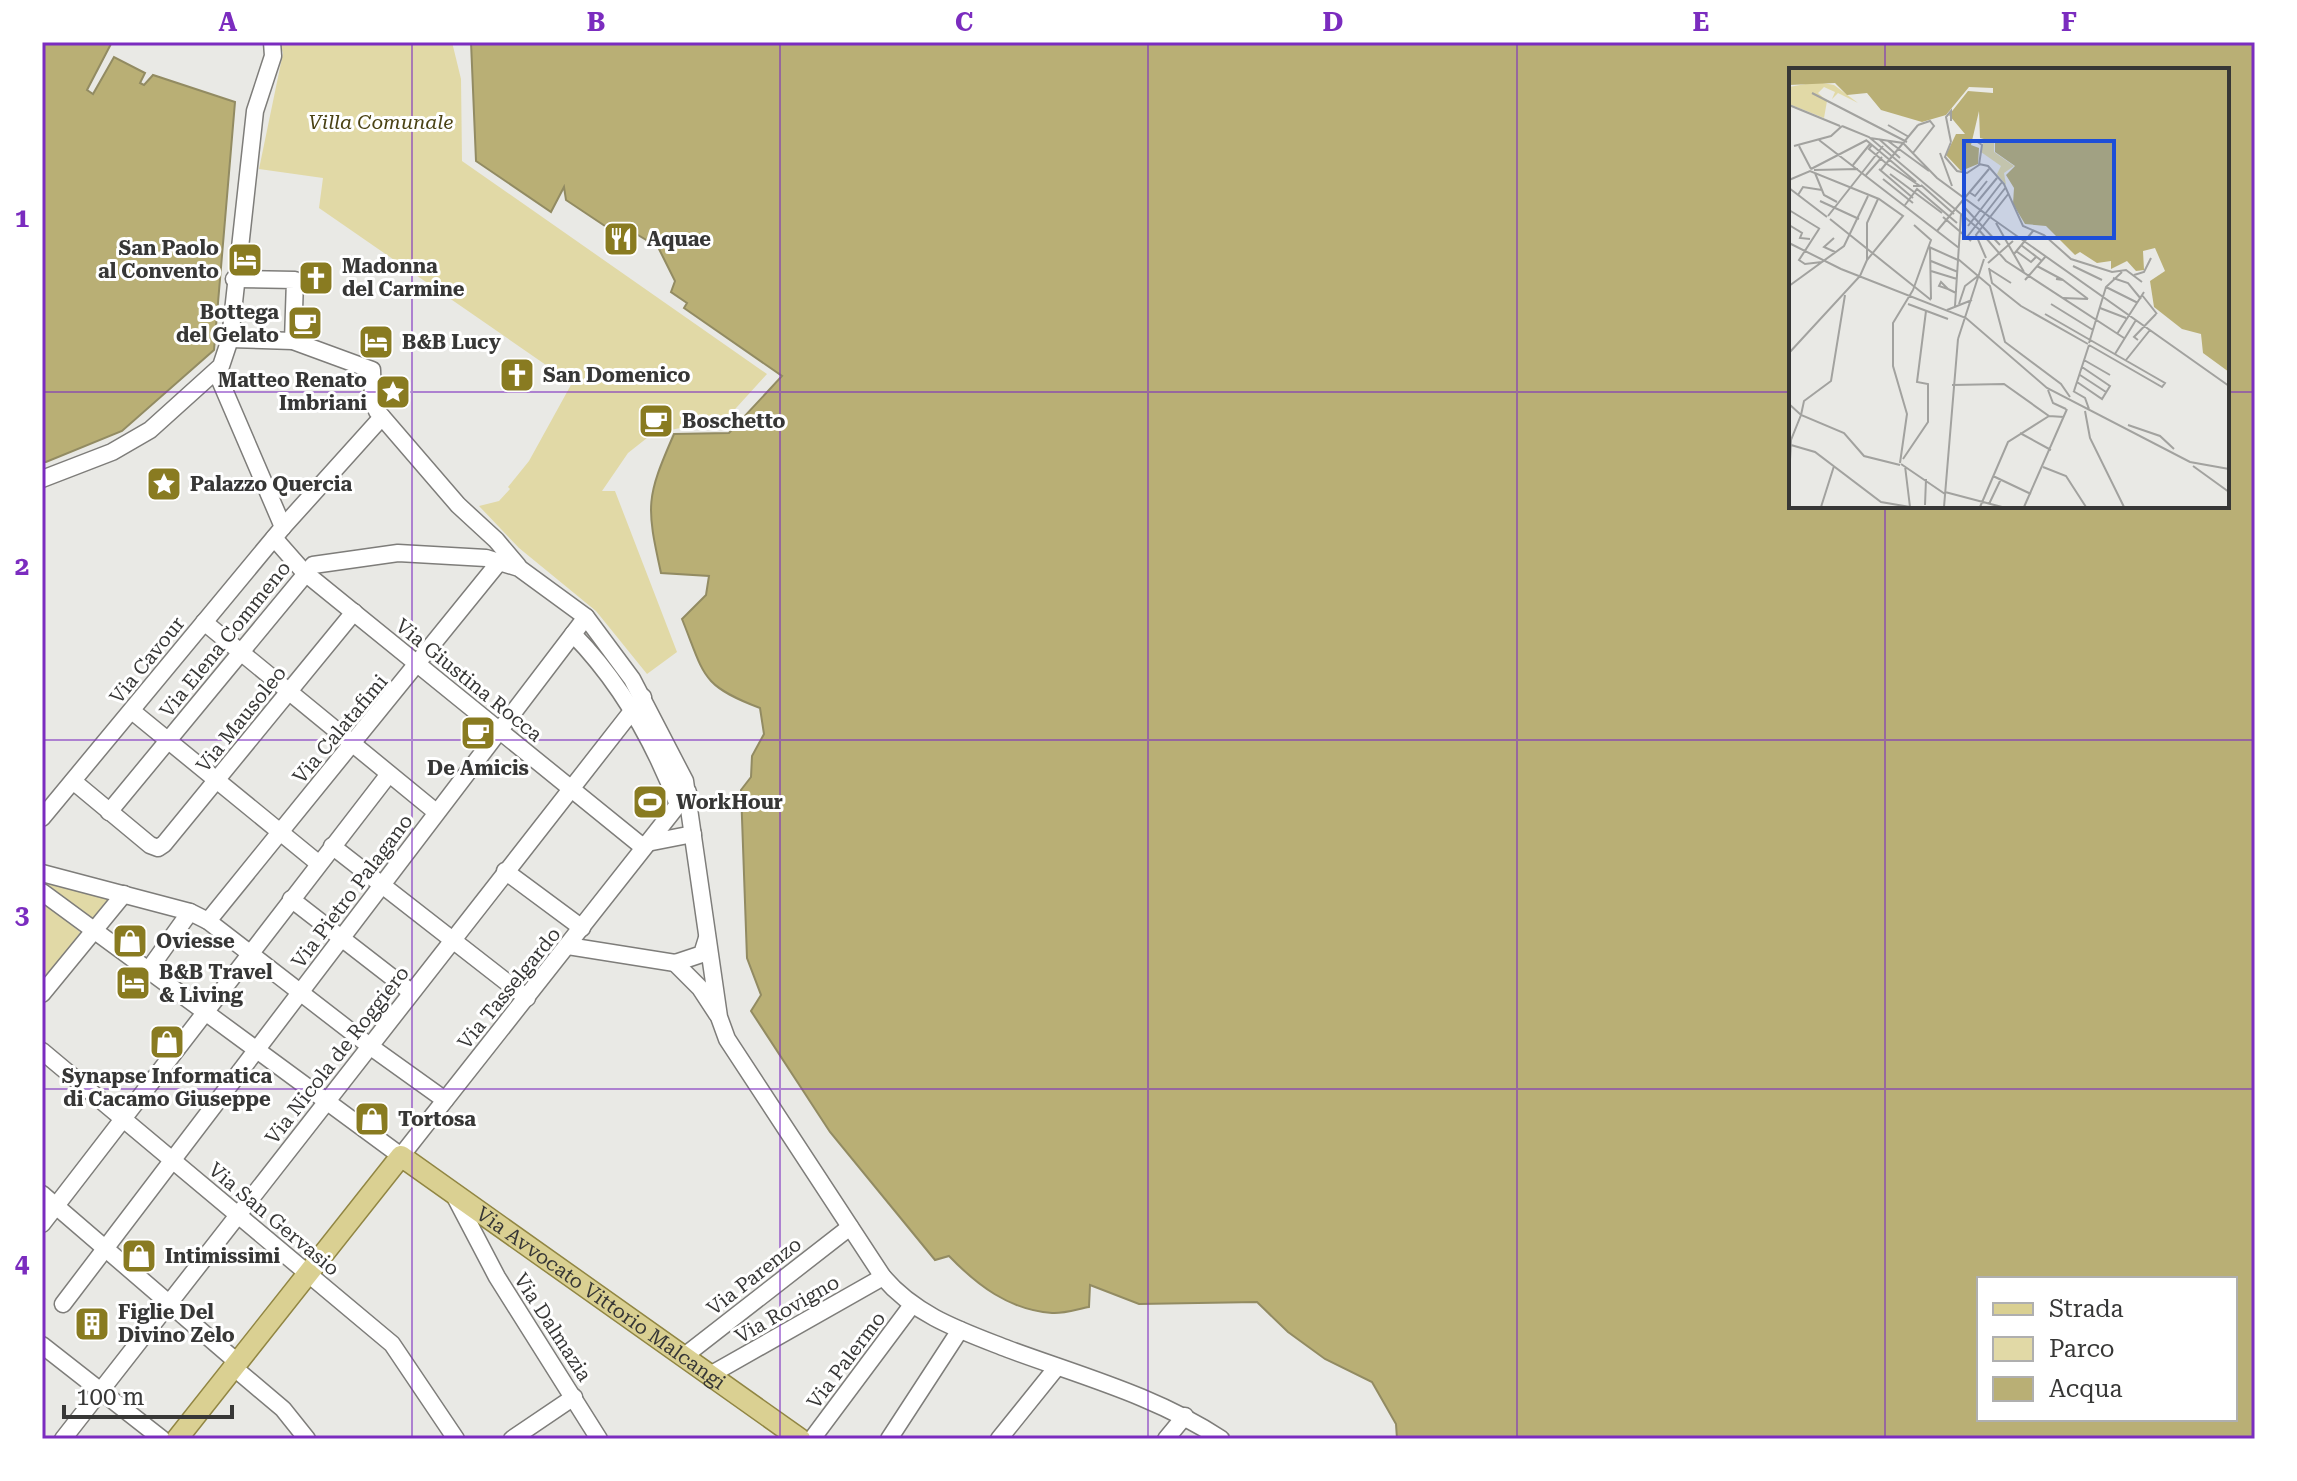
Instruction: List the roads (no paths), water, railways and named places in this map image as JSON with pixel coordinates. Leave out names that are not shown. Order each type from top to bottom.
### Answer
[{"type":"main road","name":"Via Avvocato Vittorio Malcangi","points":[[401,1156],[800,1439]]},
{"type":"main road","points":[[176,1439],[401,1156]]},
{"type":"street","points":[[42,479],[78,468],[138,438],[216,371],[226,357],[255,111],[273,56],[272,42]]},
{"type":"street","points":[[234,279],[295,280],[293,341]]},
{"type":"street","points":[[230,339],[293,341],[372,370],[373,401],[399,438],[519,568],[586,617],[615,652],[681,769],[683,798],[693,834],[708,929],[719,1017],[727,1039],[883,1277],[912,1305],[960,1330],[1185,1416],[1221,1439]]},
{"type":"street","name":"Via Giustina Rocca","points":[[216,371],[278,533],[304,572],[499,732],[645,845]]},
{"type":"street","name":"Via Cavour","points":[[42,818],[278,533],[382,417]]},
{"type":"street","points":[[458,505],[493,559]]},
{"type":"street","name":"Via Elena Commeno","points":[[109,812],[304,572],[322,562],[371,555],[428,553],[493,559],[519,568]]},
{"type":"street","name":"Via Calatafimi","points":[[208,921],[419,665],[493,559]]},
{"type":"street","name":"Via Mausoleo","points":[[109,812],[158,848],[354,612]]},
{"type":"street","name":"Via Pietro Palagano","points":[[63,1304],[586,617]]},
{"type":"street","points":[[204,622],[436,812]]},
{"type":"street","points":[[573,634],[599,661],[683,798]]},
{"type":"street","name":"Via Nicola de Roggiero","points":[[63,1439],[643,697]]},
{"type":"street","points":[[132,711],[318,863]]},
{"type":"street","points":[[42,1224],[389,774]]},
{"type":"street","points":[[73,781],[109,812]]},
{"type":"street","name":"Via Tasselgardo","points":[[401,1156],[683,798]]},
{"type":"street","points":[[645,845],[693,834]]},
{"type":"street","points":[[332,846],[527,998]]},
{"type":"street","points":[[505,871],[582,928]]},
{"type":"street","points":[[42,873],[190,912],[208,921],[445,1100]]},
{"type":"street","points":[[42,892],[401,1156]]},
{"type":"street","points":[[42,994],[124,894]]},
{"type":"street","points":[[291,899],[411,992]]},
{"type":"street","points":[[147,972],[190,912]]},
{"type":"street","points":[[568,946],[675,963],[702,954],[708,929]]},
{"type":"street","points":[[675,963],[700,988],[719,1017]]},
{"type":"street","name":"Via San Gervasio","points":[[42,1051],[121,1120],[308,1272],[398,1351],[456,1439]]},
{"type":"street","name":"Via Dalmazia","points":[[453,1193],[497,1277],[599,1439]]},
{"type":"street","points":[[42,1194],[171,1304],[283,1409],[307,1439]]},
{"type":"street","name":"Via Parenzo","points":[[683,1357],[850,1227]]},
{"type":"street","name":"Via Rovigno","points":[[710,1375],[883,1277]]},
{"type":"street","name":"Via Palermo","points":[[812,1439],[912,1305]]},
{"type":"street","points":[[889,1439],[960,1330]]},
{"type":"street","points":[[42,1345],[162,1439]]},
{"type":"street","points":[[999,1439],[1057,1367]]},
{"type":"street","points":[[512,1439],[574,1397]]},
{"type":"street","points":[[1166,1439],[1185,1416]]},
{"type":"water","points":[[42,42],[112,42],[87,90],[93,94],[114,57],[145,73],[140,83],[144,85],[153,75],[235,102],[214,350],[122,431],[46,462],[42,462]]},
{"type":"water","points":[[471,42],[2255,42],[2255,1439],[1397,1439],[1396,1424],[1372,1382],[1325,1359],[1288,1332],[1257,1302],[1139,1304],[1090,1285],[1089,1307],[1066,1312],[1036,1311],[995,1294],[949,1256],[935,1260],[830,1132],[751,1011],[761,995],[747,958],[741,790],[751,777],[752,756],[764,734],[760,708],[726,692],[707,676],[682,619],[706,595],[709,576],[661,573],[653,532],[651,502],[654,488],[674,434],[729,433],[782,376],[684,308],[687,303],[671,292],[675,281],[658,247],[621,225],[614,232],[566,200],[564,187],[551,212],[476,161]]},
{"type":"place","name":"Aquae","points":[[621,239]]},
{"type":"place","name":"San Paolo al Convento","points":[[245,260]]},
{"type":"place","name":"Madonna del Carmine","points":[[316,278]]},
{"type":"place","name":"Bottega del Gelato","points":[[305,323]]},
{"type":"place","name":"B&B Lucy","points":[[376,342]]},
{"type":"place","name":"San Domenico","points":[[517,375]]},
{"type":"place","name":"Matteo Renato Imbriani","points":[[393,392]]},
{"type":"place","name":"Boschetto","points":[[656,421]]},
{"type":"place","name":"Palazzo Quercia","points":[[164,484]]},
{"type":"place","name":"De Amicis","points":[[478,733]]},
{"type":"place","name":"WorkHour","points":[[650,802]]},
{"type":"place","name":"Oviesse","points":[[130,941]]},
{"type":"place","name":"B&B Travel & Living","points":[[133,983]]},
{"type":"place","name":"Synapse Informatica di Cacamo Giuseppe","points":[[167,1042]]},
{"type":"place","name":"Tortosa","points":[[372,1119]]},
{"type":"place","name":"Intimissimi","points":[[139,1256]]},
{"type":"place","name":"Figlie Del Divino Zelo","points":[[92,1324]]},
{"type":"park label","name":"Villa Comunale","points":[[381,122]]}]
